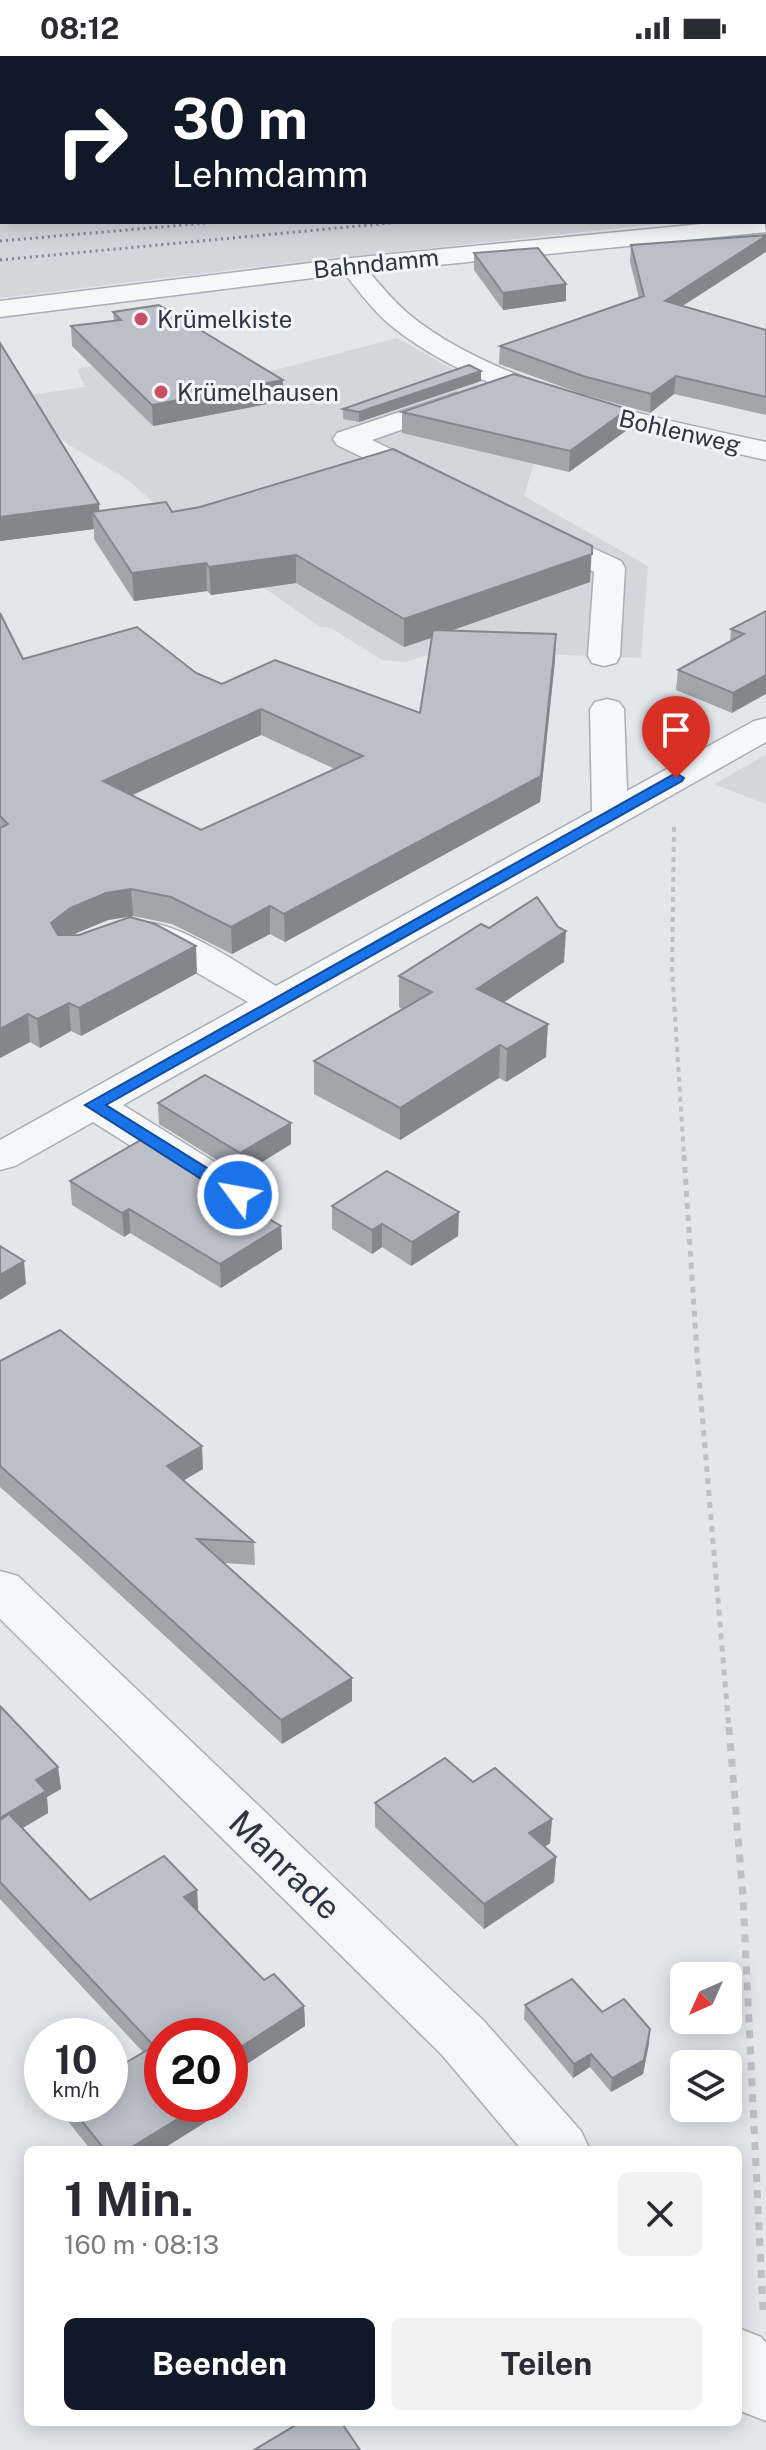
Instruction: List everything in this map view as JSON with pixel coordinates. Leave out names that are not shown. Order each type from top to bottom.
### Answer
[{"type":"street","name":"Bahndamm","points":[[0,309],[351,266],[757,224]]},
{"type":"street","name":"Bohlenweg","points":[[351,266],[402,322],[429,340],[512,382],[595,412],[766,451]]},
{"type":"street","points":[[458,493],[347,439],[512,382]]},
{"type":"street","points":[[513,520],[610,568],[604,656]]},
{"type":"street","points":[[607,709],[610,815]]},
{"type":"street","points":[[0,1157],[766,728]]},
{"type":"street","points":[[112,936],[134,930],[154,935],[276,1002]]},
{"type":"street","points":[[94,1105],[238,1195]]},
{"type":"street","name":"Manrade","points":[[0,1589],[463,2038],[556,2146]]},
{"type":"street","points":[[751,2339],[766,2391]]},
{"type":"path","points":[[676,778],[672,968],[697,1354],[743,1898],[751,2339]]},
{"type":"shaded area","points":[[0,224],[660,224],[315,260],[0,298]]},
{"type":"shaded area","points":[[397,338],[501,396],[535,460],[524,496],[648,566],[641,658],[443,650],[406,662],[382,660],[331,628],[320,627],[196,540],[128,480],[66,443],[16,397],[85,387],[77,369],[100,365],[249,377]]},
{"type":"shaded area","points":[[766,755],[766,804],[714,784]]},
{"type":"building","points":[[766,235],[665,301],[766,330],[766,397],[676,376],[651,394],[583,376],[500,346],[644,296],[631,245]]},
{"type":"building","points":[[538,248],[566,284],[503,293],[474,253]]},
{"type":"building","points":[[159,305],[283,380],[152,405],[71,326],[121,320],[113,312]]},
{"type":"building","points":[[0,343],[99,504],[0,517]]},
{"type":"building","points":[[469,365],[481,371],[359,412],[343,409]]},
{"type":"building","points":[[514,374],[628,409],[570,451],[402,412]]},
{"type":"building","points":[[393,449],[592,546],[592,554],[404,619],[296,555],[209,567],[206,563],[132,573],[92,512],[166,502],[172,512],[200,507]]},
{"type":"building","points":[[766,611],[766,675],[733,693],[678,670],[744,634],[731,629]]},
{"type":"building","points":[[0,613],[23,659],[137,627],[196,673],[222,684],[275,660],[420,713],[433,630],[556,634],[541,776],[284,914],[270,906],[231,927],[171,897],[131,889],[106,893],[70,908],[51,923],[58,935],[79,935],[130,917],[155,924],[196,946],[79,1008],[69,1003],[37,1019],[28,1014],[0,1029],[0,828],[8,824],[0,816]],"holes":[[[261,709],[363,756],[201,830],[103,781]]]},
{"type":"building","points":[[537,897],[558,927],[566,931],[477,989],[548,1024],[507,1049],[500,1045],[400,1108],[314,1061],[432,992],[399,976],[481,924],[489,928]]},
{"type":"building","points":[[205,1075],[291,1123],[240,1153],[158,1103]]},
{"type":"building","points":[[146,1137],[204,1173],[198,1177],[281,1226],[220,1264],[129,1209],[122,1213],[70,1181]]},
{"type":"building","points":[[387,1171],[459,1212],[412,1242],[382,1224],[372,1230],[332,1206]]},
{"type":"building","points":[[0,1246],[24,1261],[0,1275]]},
{"type":"building","points":[[60,1330],[202,1446],[167,1466],[254,1542],[197,1539],[352,1678],[281,1720],[0,1466],[0,1361]]},
{"type":"building","points":[[0,1706],[58,1767],[36,1780],[46,1791],[0,1818]]},
{"type":"building","points":[[445,1758],[473,1782],[495,1768],[552,1819],[529,1833],[556,1857],[484,1904],[375,1803]]},
{"type":"building","points":[[9,1814],[90,1900],[164,1856],[197,1890],[184,1897],[264,1980],[274,1974],[304,2006],[248,2042],[248,2018],[144,2018],[144,2035],[0,1882],[0,1820]]},
{"type":"building","points":[[572,1979],[602,2012],[624,1999],[650,2029],[644,2060],[612,2078],[591,2054],[574,2064],[525,2005]]},
{"type":"building","points":[[144,2052],[144,2122],[173,2122],[134,2146],[102,2146],[82,2122],[128,2122],[128,2061]]},
{"type":"building","points":[[294,2426],[344,2426],[360,2450],[254,2450]]},
{"type":"railway","points":[[0,241],[195,224]]},
{"type":"railway","points":[[0,260],[380,224]]},
{"type":"place","name":"Krümelkiste","points":[[141,319]]},
{"type":"place","name":"Krümelhausen","points":[[161,392]]},
{"type":"route","points":[[238,1195],[94,1105],[676,778]]}]
